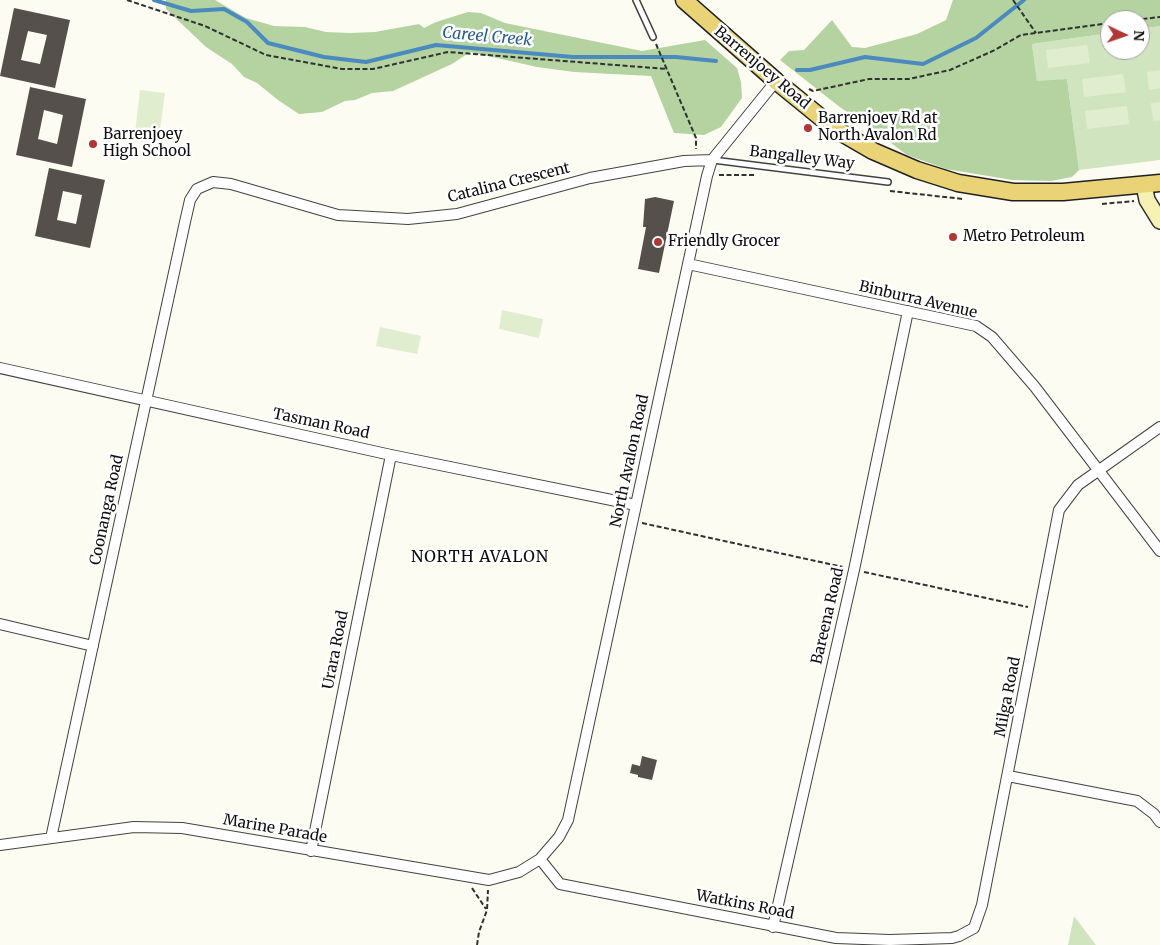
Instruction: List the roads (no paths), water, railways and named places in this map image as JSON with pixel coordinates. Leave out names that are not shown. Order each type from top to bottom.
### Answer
[{"type":"main road","name":"Barrenjoey Road","points":[[684,0],[776,81],[836,129],[872,151],[917,170],[958,183],[1013,192],[1150,189]]},
{"type":"main road","points":[[1150,189],[1160,221]]},
{"type":"street","name":"North Avalon Road","points":[[540,858],[559,836],[568,820],[707,176],[712,160],[776,81]]},
{"type":"street","name":"Catalina Crescent","points":[[198,189],[213,182],[231,184],[338,215],[408,219],[457,214],[590,178],[697,160],[712,160]]},
{"type":"street","name":"Coonanga Road","points":[[51,838],[185,222],[190,200],[198,189]]},
{"type":"street","name":"Binburra Avenue","points":[[688,264],[976,326],[992,337],[1034,387],[1160,550]]},
{"type":"street","name":"Bareena Road","points":[[773,927],[854,570],[908,312]]},
{"type":"street","name":"Tasman Road","points":[[0,368],[391,454],[636,505]]},
{"type":"street","name":"Milga Road","points":[[959,936],[974,928],[982,905],[1059,510],[1078,485],[1160,427]]},
{"type":"street","name":"Urara Road","points":[[311,851],[391,454]]},
{"type":"street","points":[[0,624],[93,646]]},
{"type":"street","points":[[1008,776],[1137,801],[1154,814],[1160,822]]},
{"type":"street","name":"Marine Parade","points":[[0,845],[134,827],[182,828],[466,878],[489,880],[519,872],[540,858]]},
{"type":"street","name":"Watkins Road","points":[[540,858],[560,884],[773,927],[836,938],[890,940],[936,939],[959,936]]},
{"type":"lane","points":[[636,0],[653,38]]},
{"type":"lane","name":"Bangalley Way","points":[[712,160],[888,182]]},
{"type":"waterway","name":"Careel Creek","points":[[154,0],[191,11],[224,9],[247,22],[268,43],[324,57],[366,62],[436,45],[573,57],[676,57],[716,61]]},
{"type":"waterway","name":"Careel Creek","points":[[797,70],[810,70],[865,57],[923,64],[976,38],[1024,0]]},
{"type":"place","name":"Barrenjoey Rd at North Avalon Rd","points":[[808,128]]},
{"type":"place","name":"Barrenjoey High School","points":[[93,144]]},
{"type":"place","name":"Metro Petroleum","points":[[953,237]]},
{"type":"place","name":"Friendly Grocer","points":[[658,242]]},
{"type":"district","name":"NORTH AVALON","points":[[480,557]]}]
